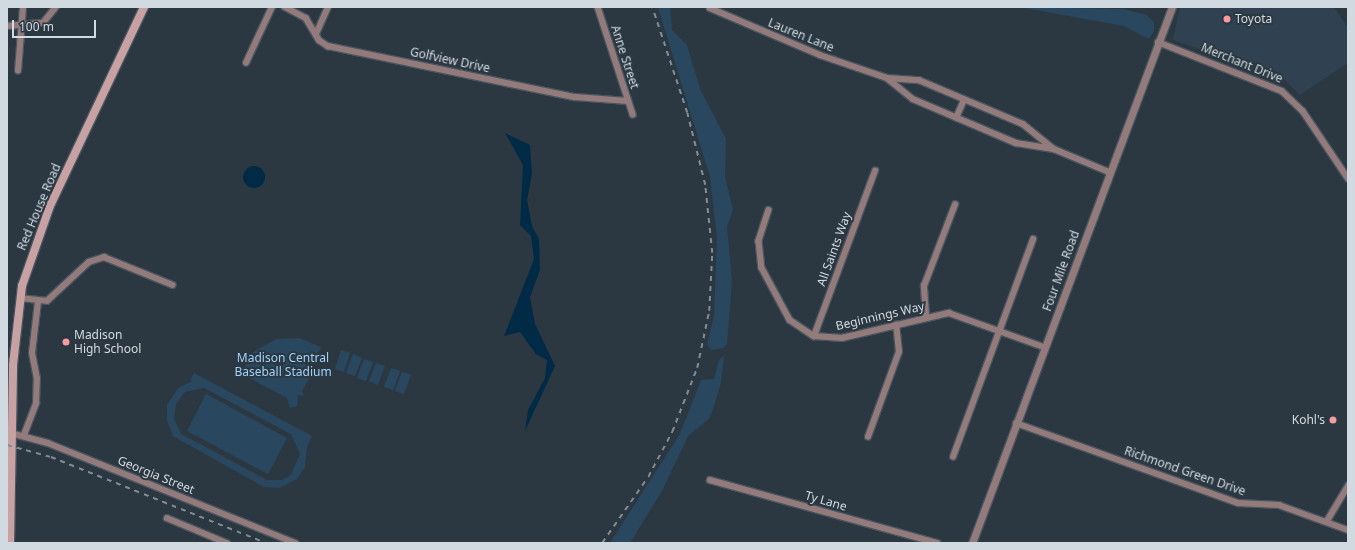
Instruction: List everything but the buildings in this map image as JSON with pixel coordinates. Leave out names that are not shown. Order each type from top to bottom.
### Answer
[{"type":"main road","name":"Red House Road","points":[[10,543],[9,432],[20,298],[50,206],[144,7]]},
{"type":"street","points":[[18,71],[22,7]]},
{"type":"street","points":[[7,26],[22,26],[43,23],[56,7]]},
{"type":"street","points":[[246,63],[272,7]]},
{"type":"street","name":"Golfview Drive","points":[[285,7],[306,18],[323,44],[335,48],[575,97],[628,101]]},
{"type":"street","points":[[316,34],[328,7]]},
{"type":"street","name":"Anne Street","points":[[598,7],[633,114]]},
{"type":"street","name":"Four Mile Road","points":[[972,543],[1109,172],[1172,7]]},
{"type":"street","name":"Lauren Lane","points":[[710,8],[820,55],[886,78],[919,80],[1028,127],[1054,149]]},
{"type":"street","name":"Merchant Drive","points":[[1158,42],[1253,76],[1288,95],[1304,111],[1348,178]]},
{"type":"street","name":"Lauren Lane","points":[[886,78],[913,99],[956,118],[1016,143],[1054,149],[1109,172]]},
{"type":"street","points":[[956,118],[964,100]]},
{"type":"street","name":"All Saints Way","points":[[814,336],[875,171]]},
{"type":"street","points":[[926,316],[924,286],[955,204]]},
{"type":"street","name":"Beginnings Way","points":[[770,210],[760,241],[762,268],[790,320],[814,336],[842,338],[926,316],[949,313],[1044,347]]},
{"type":"street","points":[[953,457],[1033,239]]},
{"type":"street","points":[[20,298],[38,302],[53,298],[85,266],[98,258],[113,259],[173,285]]},
{"type":"street","points":[[24,436],[36,403],[38,383],[32,353],[38,302]]},
{"type":"street","points":[[868,437],[899,352],[896,325]]},
{"type":"street","name":"Richmond Green Drive","points":[[1016,423],[1238,503],[1279,505],[1348,530]]},
{"type":"street","name":"Georgia Street","points":[[9,432],[24,436],[296,543]]},
{"type":"street","name":"Ty Lane","points":[[710,480],[937,543]]},
{"type":"street","points":[[1327,522],[1348,486]]},
{"type":"street","points":[[168,518],[217,541],[227,543]]},
{"type":"shaded area","points":[[1180,7],[1334,7],[1348,28],[1348,63],[1300,95],[1283,78],[1173,40]]},
{"type":"shaded area","points":[[505,133],[530,145],[532,174],[527,200],[532,226],[539,239],[540,270],[530,297],[535,324],[555,366],[525,431],[528,410],[545,378],[547,360],[536,354],[520,332],[504,336],[534,259],[531,236],[520,225],[523,165]]},
{"type":"shaded area","points":[[254,166],[262,169],[265,177],[262,185],[254,188],[246,185],[243,177],[246,169]]},
{"type":"green space","points":[[658,7],[670,7],[672,30],[687,45],[700,89],[726,139],[725,177],[733,209],[727,227],[732,281],[727,344],[723,348],[712,350],[707,345],[714,315],[717,237],[710,177]]},
{"type":"green space","points":[[1019,7],[1123,9],[1146,15],[1154,22],[1154,31],[1149,39],[1124,26]]},
{"type":"green space","name":"Madison Central Baseball Stadium","points":[[299,338],[321,347],[309,369],[313,371],[302,391],[304,396],[298,395],[297,406],[290,408],[287,398],[242,374],[251,354],[262,347],[277,339]]},
{"type":"green space","points":[[341,350],[350,353],[344,372],[335,369]]},
{"type":"green space","points":[[353,354],[362,358],[355,376],[346,373]]},
{"type":"green space","points":[[724,356],[721,383],[710,418],[688,436],[662,491],[630,543],[610,543],[680,434],[701,380],[714,379],[719,360]]},
{"type":"green space","points":[[364,359],[373,362],[366,381],[357,378]]},
{"type":"green space","points":[[376,363],[385,366],[378,385],[369,381]]},
{"type":"green space","points":[[391,368],[400,371],[393,390],[384,387]]},
{"type":"green space","points":[[402,372],[411,375],[404,394],[395,391]]},
{"type":"green space","points":[[194,373],[312,436],[307,447],[305,467],[297,479],[279,488],[264,487],[173,436],[167,420],[167,405],[178,388],[193,381],[190,380]],"holes":[[[204,388],[291,434],[300,454],[291,475],[282,480],[267,480],[181,434],[174,419],[176,404],[185,392]]]},
{"type":"green space","points":[[206,394],[287,438],[268,474],[187,431]]},
{"type":"railway","points":[[602,543],[648,477],[672,432],[697,368],[709,311],[712,253],[705,185],[687,113],[652,7]]},
{"type":"railway","points":[[7,445],[51,457],[266,543]]},
{"type":"place","name":"Toyota","points":[[1227,19]]},
{"type":"place","name":"Madison High School","points":[[66,342]]},
{"type":"place","name":"Kohl's","points":[[1333,420]]}]
